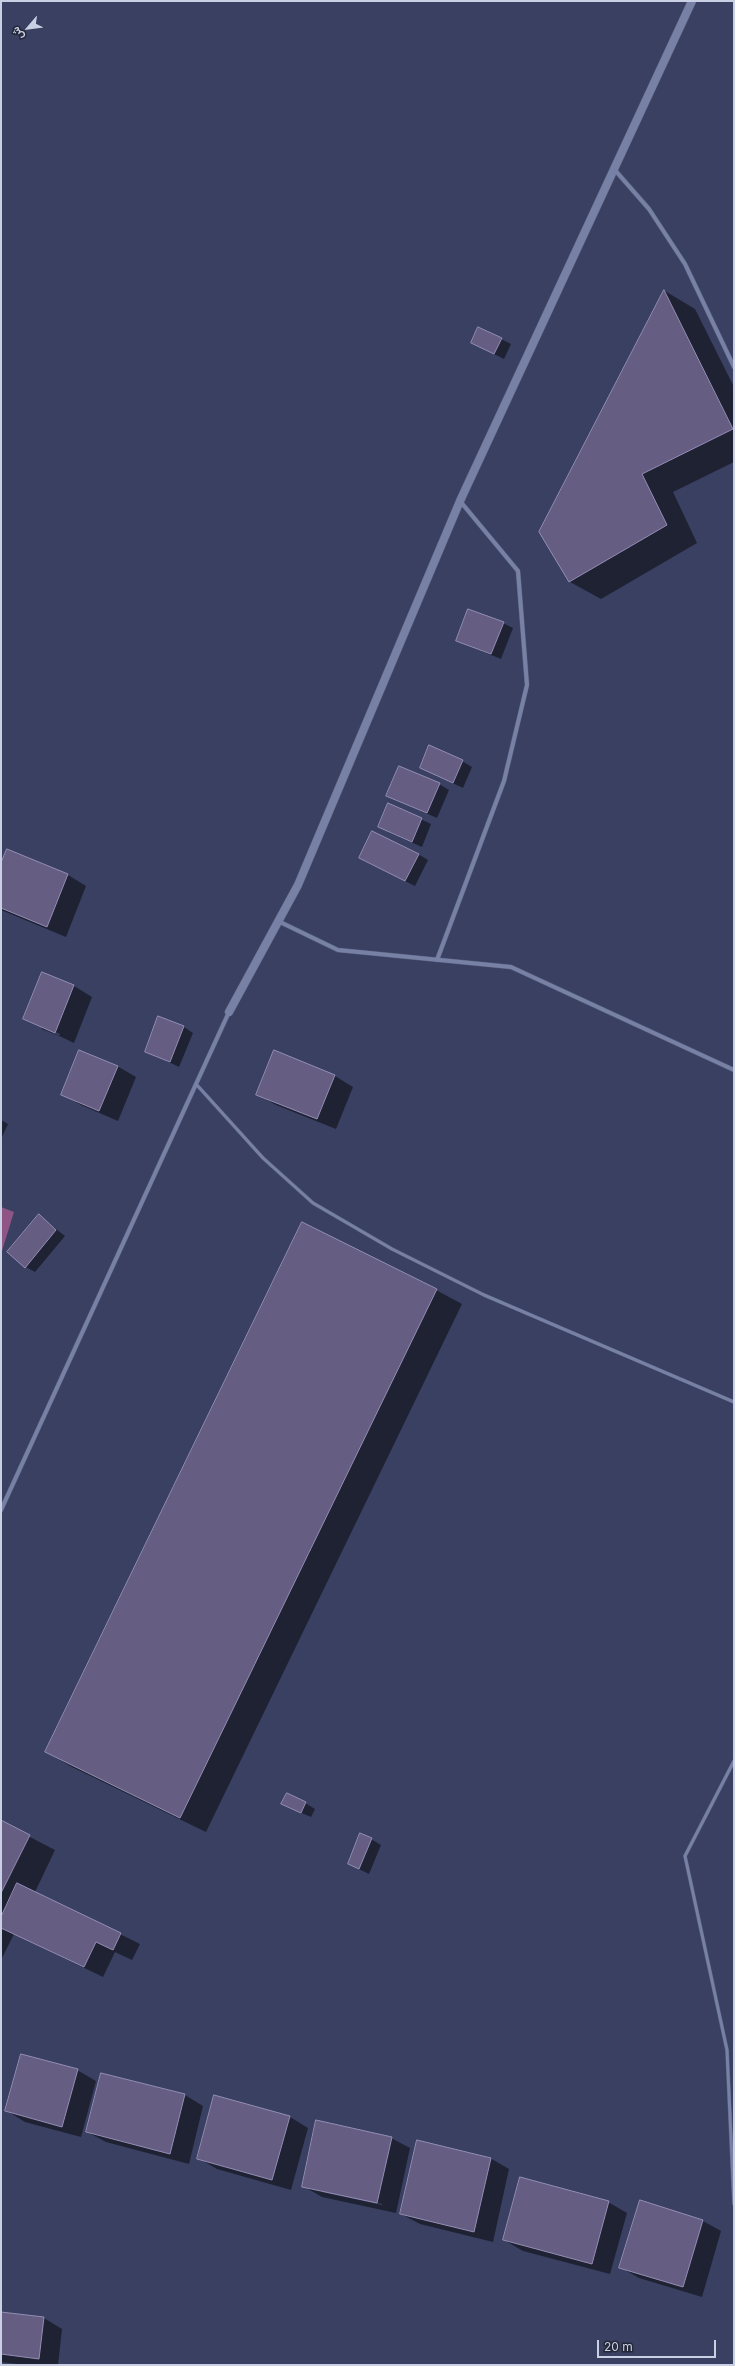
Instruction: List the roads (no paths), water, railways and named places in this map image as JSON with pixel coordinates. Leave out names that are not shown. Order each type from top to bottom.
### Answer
[{"type":"street","points":[[1,1510],[229,1012],[280,922],[298,885],[460,501],[692,1]]},
{"type":"street","points":[[614,169],[649,209],[685,264],[734,367]]},
{"type":"street","points":[[437,960],[504,782],[527,685],[518,572],[460,501]]},
{"type":"street","points":[[280,922],[338,950],[511,967],[734,1070]]},
{"type":"lane","points":[[196,1084],[263,1158],[312,1203],[392,1249],[484,1295],[734,1402]]},
{"type":"lane","points":[[734,1761],[685,1856],[727,2050],[734,2204]]}]
